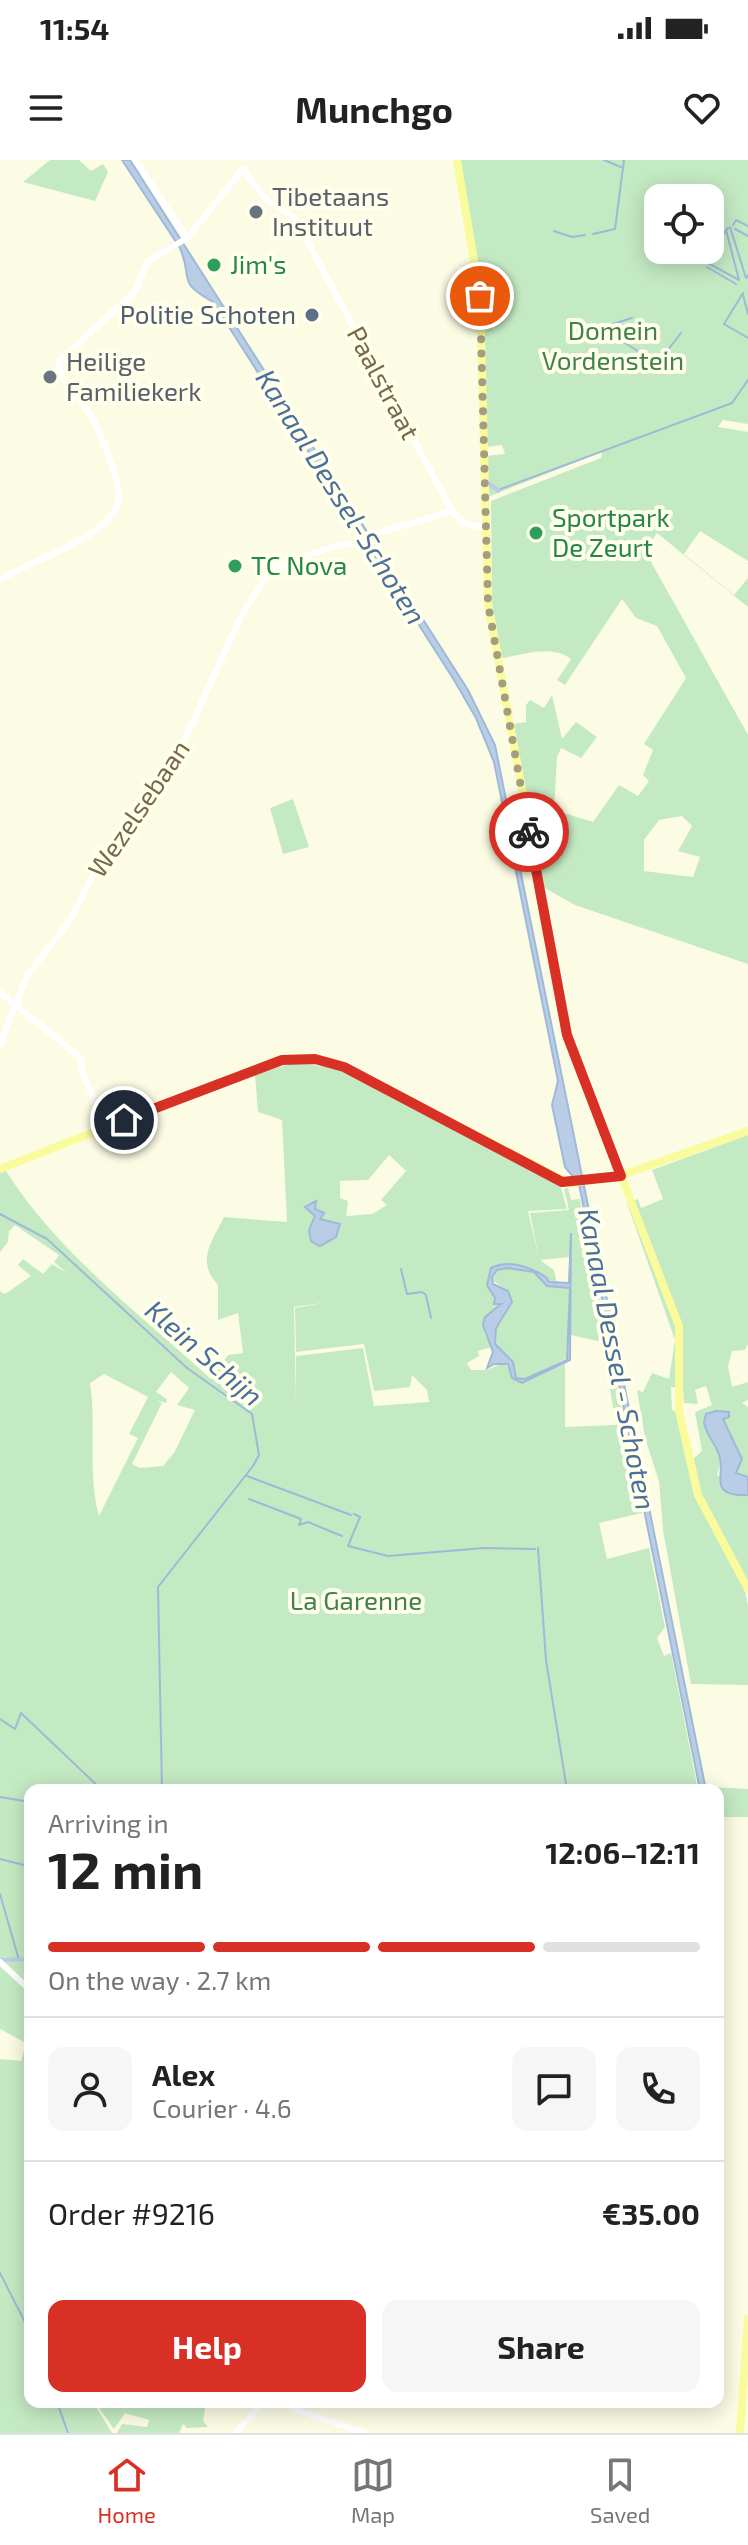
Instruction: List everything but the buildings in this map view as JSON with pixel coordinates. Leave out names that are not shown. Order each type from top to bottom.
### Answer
[{"type":"main road","points":[[457,161],[480,296],[487,584],[493,635],[567,1035],[679,1326],[679,1411],[698,1495],[748,1589]]},
{"type":"main road","points":[[0,1169],[273,1062],[315,1059],[344,1067],[559,1181],[576,1183],[621,1176],[748,1131]]},
{"type":"main road","points":[[740,2433],[748,2319]]},
{"type":"street","points":[[0,580],[76,542],[105,521],[116,506],[117,481],[102,440],[89,412],[64,381],[58,365],[62,357],[137,290],[147,262],[182,241],[135,160]]},
{"type":"street","name":"Paalstraat","points":[[182,241],[243,169],[266,200],[295,218],[452,511]]},
{"type":"street","points":[[452,511],[464,523],[485,529]]},
{"type":"street","name":"Wezelsebaan","points":[[0,1045],[27,976],[71,919],[94,873],[178,755],[240,618],[272,568],[452,511]]},
{"type":"street","points":[[0,992],[80,1057],[83,1074],[107,1127]]},
{"type":"street","points":[[0,1962],[24,1984]]},
{"type":"street","points":[[236,2433],[256,2408]]},
{"type":"street","points":[[301,2408],[365,2433]]},
{"type":"green space","points":[[50,160],[79,160],[91,171],[103,164],[108,172],[95,201],[23,182]]},
{"type":"green space","name":"Domein Vordenstein","points":[[459,160],[748,160],[748,424],[723,420],[718,427],[748,432],[748,561],[700,531],[684,554],[734,595],[748,578],[748,607],[657,533],[645,551],[748,735],[748,964],[575,905],[543,887],[513,724],[526,722],[526,705],[530,700],[544,708],[552,695],[562,739],[576,722],[597,737],[581,758],[561,748],[557,757],[554,810],[593,822],[619,785],[638,796],[649,781],[643,775],[653,750],[644,744],[686,678],[657,626],[636,618],[622,599],[565,685],[557,680],[571,659],[563,655],[546,651],[502,658],[492,603],[491,501],[601,458],[602,452],[488,497],[486,456],[505,454],[502,445],[486,447],[482,302]],"holes":[[[682,816],[692,826],[678,851],[700,857],[693,877],[644,871],[644,840],[659,820]]]},
{"type":"green space","points":[[293,799],[309,847],[283,854],[270,808]]},
{"type":"green space","name":"La Garenne","points":[[297,1062],[342,1070],[560,1185],[567,1209],[528,1211],[539,1259],[530,1213],[569,1210],[564,1189],[568,1188],[571,1200],[580,1199],[642,1513],[599,1523],[607,1559],[649,1548],[665,1627],[657,1638],[664,1656],[671,1653],[697,1784],[24,1784],[24,1983],[0,1962],[0,1291],[5,1294],[31,1276],[18,1265],[23,1259],[43,1274],[52,1264],[67,1273],[54,1262],[59,1255],[15,1225],[0,1252],[0,1173],[6,1171],[27,1201],[75,1256],[211,1379],[228,1355],[243,1353],[238,1313],[218,1320],[218,1285],[211,1276],[207,1260],[214,1235],[224,1217],[287,1222],[282,1120],[258,1112],[255,1074]],"holes":[[[389,1155],[406,1171],[381,1200],[387,1205],[372,1214],[346,1216],[348,1201],[340,1198],[340,1181],[368,1180]],[[571,1233],[571,1335],[602,1342],[616,1425],[565,1427],[565,1364],[521,1383],[504,1363],[486,1370],[471,1370],[467,1363],[479,1356],[478,1351],[492,1347],[485,1334],[485,1317],[501,1303],[496,1304],[487,1283],[500,1264],[525,1266],[547,1278],[548,1282],[557,1283],[554,1270],[540,1260],[570,1257]],[[322,1303],[295,1308],[296,1352],[364,1344],[374,1391],[410,1387],[412,1375],[427,1390],[429,1402],[374,1406],[363,1348],[296,1356],[296,1402],[294,1307]],[[171,1372],[189,1388],[177,1405],[195,1410],[174,1453],[163,1466],[140,1468],[132,1464],[162,1403],[157,1400],[166,1403],[167,1399],[156,1392]],[[104,1374],[148,1397],[129,1434],[138,1438],[99,1516],[95,1500],[90,1383]]]},
{"type":"green space","points":[[748,1135],[748,1344],[745,1350],[732,1351],[728,1366],[732,1387],[748,1382],[748,1400],[742,1403],[748,1407],[748,1477],[736,1474],[723,1418],[729,1412],[705,1430],[721,1459],[717,1475],[741,1495],[748,1495],[748,1581],[744,1585],[748,1606],[748,1685],[691,1684],[663,1530],[659,1481],[645,1438],[637,1390],[643,1392],[652,1373],[669,1379],[675,1340],[627,1203],[638,1199],[641,1208],[663,1199],[652,1170]],"holes":[[[706,1386],[712,1405],[695,1412],[702,1451],[693,1459],[683,1415],[672,1410],[671,1387],[683,1388],[684,1403],[698,1404],[695,1390]]]},
{"type":"green space","points":[[507,1268],[534,1272],[546,1284],[570,1288],[567,1358],[525,1379],[516,1378],[513,1362],[495,1344],[496,1328],[512,1302],[508,1291],[492,1280],[497,1270]]},
{"type":"green space","points":[[724,1788],[748,1789],[748,1817],[724,1817]]},
{"type":"green space","points":[[0,1966],[24,1988],[24,2042],[0,2029]]},
{"type":"green space","points":[[24,2050],[24,2408],[97,2408],[112,2433],[0,2433],[0,2059],[21,2061]]},
{"type":"green space","points":[[99,2408],[205,2408],[203,2421],[208,2427],[187,2428],[183,2424],[179,2433],[117,2433],[122,2424],[147,2427],[149,2420],[125,2413],[114,2429]]},
{"type":"water","points":[[122,160],[130,160],[468,690],[495,745],[705,1784],[699,1784],[579,1184],[565,1167],[552,1105],[558,1081],[494,762],[476,718],[454,680],[213,302],[190,284],[180,248]]},
{"type":"water","points":[[316,1201],[315,1209],[324,1213],[320,1219],[340,1224],[336,1237],[320,1246],[311,1241],[309,1230],[315,1216],[305,1207]]},
{"type":"water","points":[[571,1233],[570,1360],[522,1383],[512,1378],[508,1364],[494,1364],[487,1368],[493,1352],[483,1325],[485,1317],[501,1304],[494,1304],[495,1298],[487,1285],[491,1268],[505,1264],[519,1265],[540,1273],[549,1282],[569,1283]],"holes":[[[507,1268],[534,1272],[547,1286],[570,1288],[567,1360],[525,1379],[516,1378],[513,1362],[495,1344],[496,1328],[512,1302],[508,1291],[493,1284],[492,1277],[497,1270]]]},
{"type":"water","points":[[729,1412],[729,1417],[723,1419],[742,1459],[736,1473],[748,1477],[748,1495],[728,1493],[721,1484],[720,1458],[704,1422],[706,1414]]},
{"type":"waterway","points":[[604,160],[621,167]]},
{"type":"waterway","points":[[593,234],[615,229],[624,160]]},
{"type":"waterway","points":[[733,225],[736,220],[748,226]]},
{"type":"waterway","points":[[730,227],[746,278],[748,275]]},
{"type":"waterway","points":[[726,230],[739,280],[708,263],[726,230],[728,228]]},
{"type":"waterway","points":[[735,229],[748,236]]},
{"type":"waterway","points":[[554,231],[572,237],[585,235]]},
{"type":"waterway","points":[[707,267],[736,284]]},
{"type":"waterway","points":[[743,293],[724,324],[748,338]]},
{"type":"waterway","points":[[743,295],[748,314]]},
{"type":"waterway","points":[[632,318],[600,328],[648,357],[661,359],[681,333]]},
{"type":"waterway","points":[[498,490],[732,403],[748,380]]},
{"type":"waterway","points":[[487,479],[487,483],[498,490]]},
{"type":"waterway","name":"Klein Schijn","points":[[0,1214],[47,1239],[187,1368],[252,1414],[259,1455],[158,1587],[162,1784]]},
{"type":"waterway","points":[[401,1269],[407,1294],[422,1292],[426,1295],[431,1318]]},
{"type":"waterway","points":[[247,1476],[351,1515]]},
{"type":"waterway","points":[[249,1499],[301,1519],[299,1525],[308,1522],[342,1536]]},
{"type":"waterway","points":[[354,1514],[360,1517],[348,1546],[388,1556],[484,1548],[535,1549]]},
{"type":"waterway","points":[[538,1548],[546,1660],[566,1784]]},
{"type":"waterway","points":[[0,1719],[15,1729],[21,1713],[96,1784]]},
{"type":"waterway","points":[[0,1797],[24,1801]]},
{"type":"waterway","points":[[0,1859],[24,1865]]},
{"type":"waterway","points":[[0,1894],[19,1960]]},
{"type":"waterway","points":[[1,1960],[24,1959]]},
{"type":"waterway","points":[[0,2273],[24,2320]]},
{"type":"waterway","points":[[59,2408],[68,2433]]},
{"type":"way so far","points":[[480,296],[483,529],[488,604],[529,832]]},
{"type":"place","name":"Tibetaans Instituut","points":[[256,212]]},
{"type":"place","name":"Jim's","points":[[214,265]]},
{"type":"place","name":"Politie Schoten","points":[[312,315]]},
{"type":"place","name":"Heilige Familiekerk","points":[[50,377]]},
{"type":"place","name":"Sportpark De Zeurt","points":[[536,533]]},
{"type":"place","name":"TC Nova","points":[[235,566]]},
{"type":"route","points":[[124,1120],[273,1062],[315,1059],[344,1067],[562,1182],[621,1176],[567,1035],[529,832]]},
{"type":"water label","name":"Kanaal Dessel-Schoten","points":[[341,497]]},
{"type":"water label","name":"Kanaal Dessel - Schoten","points":[[617,1359]]}]
